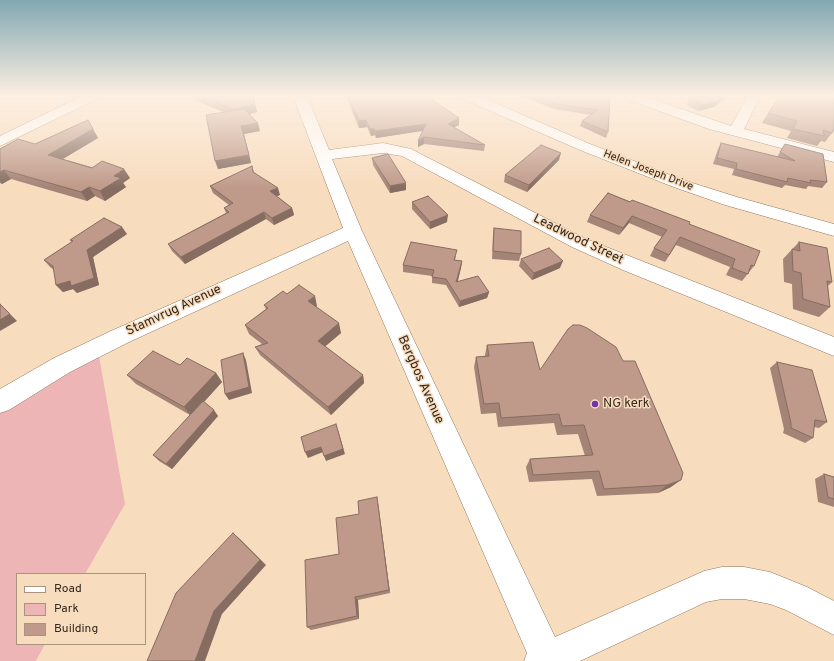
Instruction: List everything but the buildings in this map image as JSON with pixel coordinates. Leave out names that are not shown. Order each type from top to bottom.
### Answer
[{"type":"street","points":[[0,142],[30,127]]},
{"type":"street","name":"Bergbos Avenue","points":[[312,127],[353,231],[545,660]]},
{"type":"street","name":"Helen Joseph Drive","points":[[539,127],[677,184],[834,230]]},
{"type":"street","points":[[717,127],[834,157]]},
{"type":"street","points":[[735,132],[738,127]]},
{"type":"street","name":"Leadwood Street","points":[[323,155],[383,148],[406,152],[579,243],[834,347]]},
{"type":"street","name":"Stamvrug Avenue","points":[[0,402],[62,365],[119,337],[353,231]]},
{"type":"street","points":[[545,660],[704,587],[722,583],[744,583],[770,588],[796,598],[834,618]]},
{"type":"green space","points":[[99,356],[125,504],[86,573],[16,573],[16,645],[44,645],[36,661],[0,661],[0,412]]},
{"type":"place","name":"NG kerk","points":[[595,404]]}]
